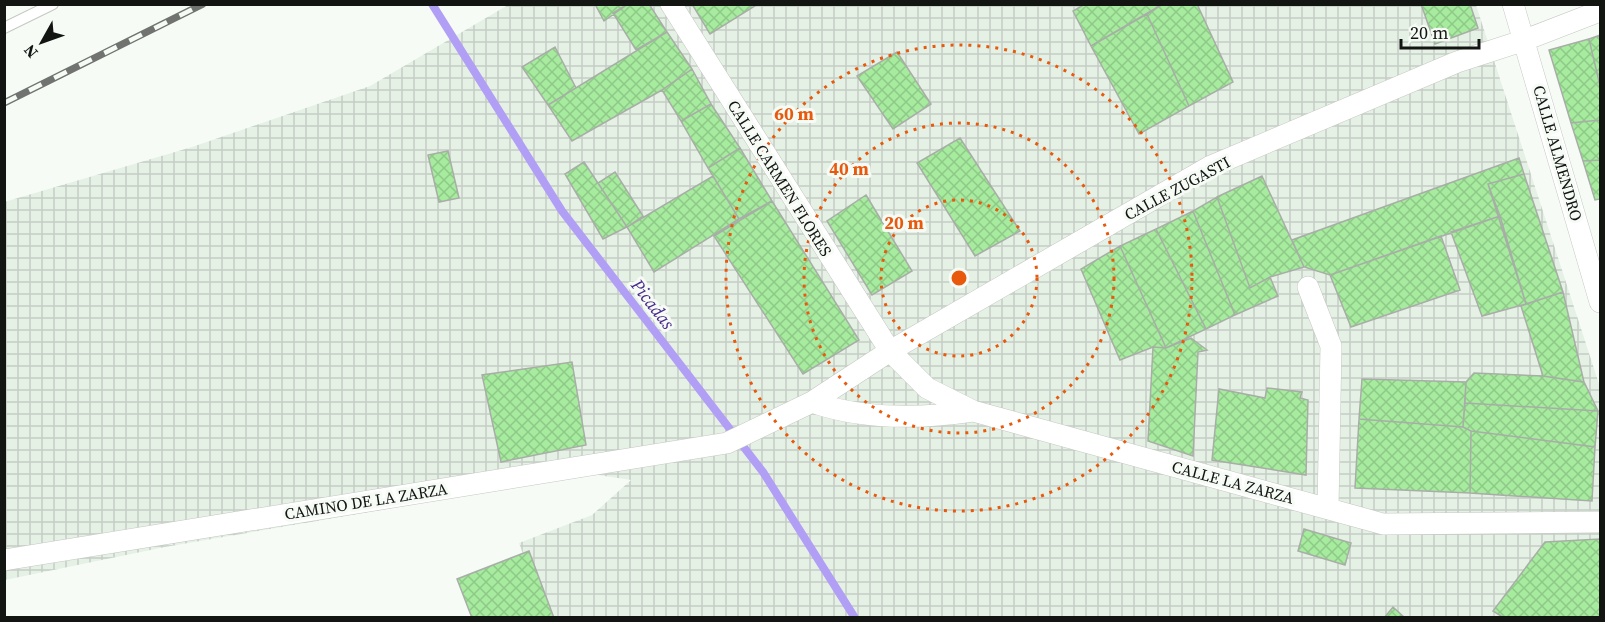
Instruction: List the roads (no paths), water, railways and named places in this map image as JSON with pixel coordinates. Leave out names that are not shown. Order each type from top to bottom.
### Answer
[{"type":"street","name":"CALLE CARMEN FLORES","points":[[671,4],[890,351]]},
{"type":"street","name":"CALLE ALMENDRO","points":[[1513,4],[1600,302]]},
{"type":"street","name":"CALLE ZUGASTI","points":[[727,443],[812,402],[890,351],[1209,167],[1457,63],[1600,11]]},
{"type":"street","points":[[1308,287],[1332,346],[1328,508]]},
{"type":"street","name":"CALLE LA ZARZA","points":[[890,351],[927,388],[973,411],[1383,524],[1600,522]]},
{"type":"street","points":[[812,402],[840,412],[916,417],[973,411]]},
{"type":"street","name":"CAMINO DE LA ZARZA","points":[[4,560],[727,443]]},
{"type":"lane","points":[[4,28],[53,4]]},
{"type":"waterway","name":"Picadas","points":[[432,4],[562,211],[763,472],[855,618]]},
{"type":"railway","points":[[4,103],[203,4]]}]
